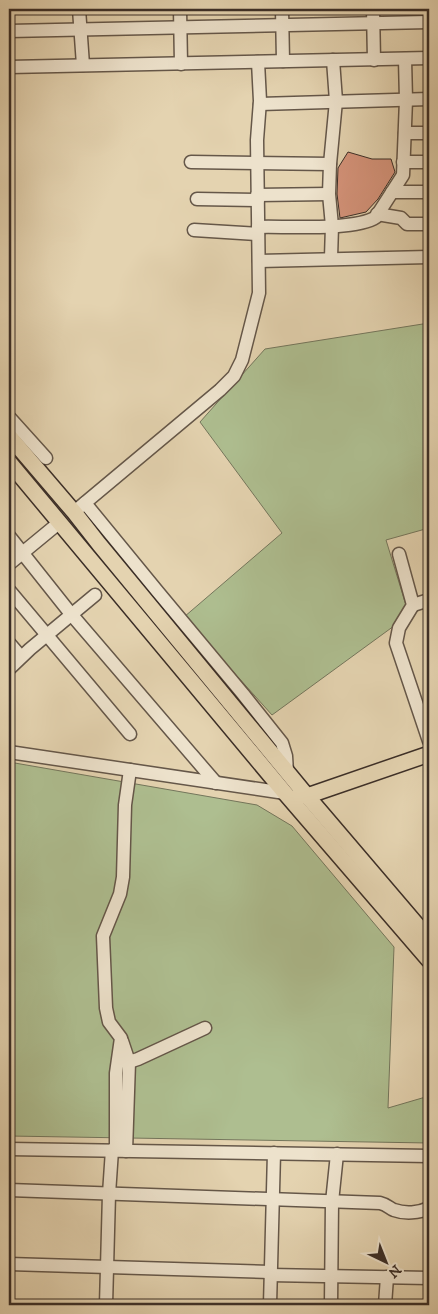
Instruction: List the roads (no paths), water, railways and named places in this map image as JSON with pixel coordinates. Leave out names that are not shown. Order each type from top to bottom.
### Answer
[{"type":"main road","points":[[15,437],[80,507],[287,772],[429,939]]},
{"type":"main road","points":[[9,462],[285,793],[429,960]]},
{"type":"main road","points":[[285,793],[307,796],[429,754]]},
{"type":"street","points":[[79,9],[82,65]]},
{"type":"street","points":[[180,9],[181,64]]},
{"type":"street","points":[[282,9],[283,61]]},
{"type":"street","points":[[373,9],[374,60]]},
{"type":"street","points":[[9,31],[429,22]]},
{"type":"street","points":[[9,67],[429,58]]},
{"type":"street","points":[[194,230],[258,230],[332,226],[369,221],[377,214],[403,175],[406,100],[405,59]]},
{"type":"street","points":[[331,258],[332,226],[329,194],[336,101],[333,60]]},
{"type":"street","points":[[80,507],[220,390],[234,376],[242,360],[259,293],[257,140],[260,104],[258,62]]},
{"type":"street","points":[[260,104],[429,99]]},
{"type":"street","points":[[405,133],[429,133]]},
{"type":"street","points":[[190,162],[330,164]]},
{"type":"street","points":[[404,162],[429,162]]},
{"type":"street","points":[[392,192],[429,192]]},
{"type":"street","points":[[197,199],[329,194]]},
{"type":"street","points":[[377,214],[400,218],[407,224],[429,224]]},
{"type":"street","points":[[259,261],[429,257]]},
{"type":"street","points":[[9,417],[15,437],[46,458]]},
{"type":"street","points":[[9,564],[60,522]]},
{"type":"street","points":[[9,536],[71,614],[216,783]]},
{"type":"street","points":[[399,554],[413,605]]},
{"type":"street","points":[[9,590],[48,634],[130,734]]},
{"type":"street","points":[[9,670],[21,657],[95,595]]},
{"type":"street","points":[[429,600],[413,605],[399,628],[396,643],[429,741]]},
{"type":"street","points":[[9,643],[21,657]]},
{"type":"street","points":[[9,752],[285,793]]},
{"type":"street","points":[[106,1305],[109,1194],[118,1150],[123,1061],[121,1038],[109,1022],[107,1015],[103,936],[120,894],[123,877],[125,805],[130,770]]},
{"type":"street","points":[[123,1061],[204,1028]]},
{"type":"street","points":[[9,1148],[429,1156]]},
{"type":"street","points":[[270,1305],[274,1153]]},
{"type":"street","points":[[331,1305],[332,1202],[337,1154]]},
{"type":"street","points":[[9,1190],[380,1203],[388,1205],[393,1210],[414,1213],[429,1208]]},
{"type":"street","points":[[9,1264],[429,1278]]},
{"type":"street","points":[[385,1305],[387,1276]]}]
